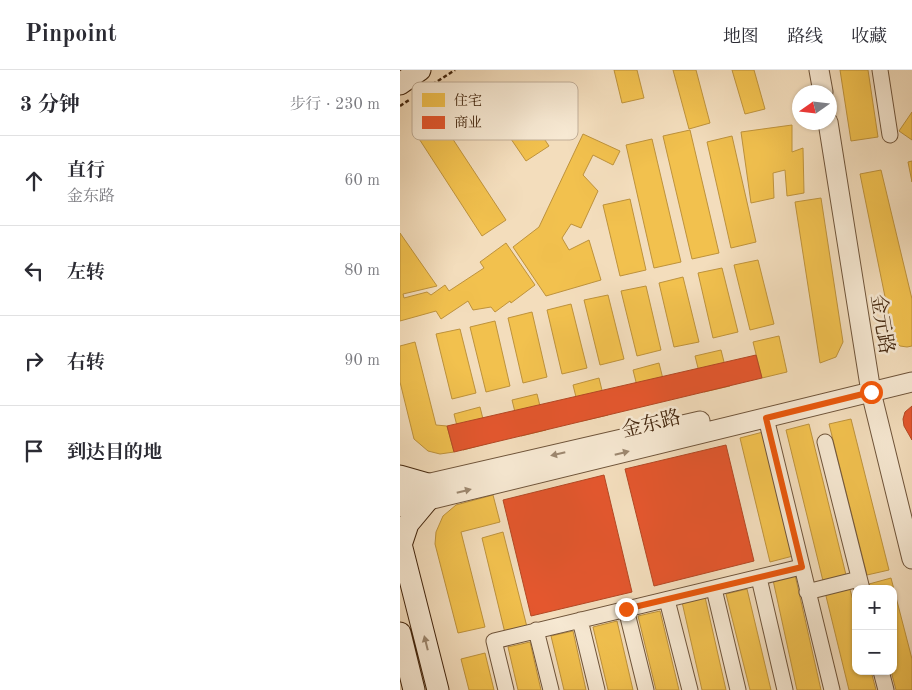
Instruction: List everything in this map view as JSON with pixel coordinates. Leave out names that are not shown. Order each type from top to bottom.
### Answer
[{"type":"main road","points":[[400,84],[420,70]]},
{"type":"main road","points":[[400,476],[428,492],[411,519],[401,542],[438,690]]},
{"type":"main road","points":[[400,634],[403,660],[414,690]]},
{"type":"street","points":[[819,70],[822,85]]},
{"type":"street","points":[[880,70],[890,135]]},
{"type":"street","name":"金元路","points":[[829,130],[870,386],[912,560]]},
{"type":"street","name":"金东路","points":[[400,490],[428,492],[766,418],[870,386],[912,368]]},
{"type":"street","name":"金东路","points":[[400,507],[428,492],[764,406],[870,386],[912,382]]},
{"type":"street","points":[[766,418],[832,690]]},
{"type":"street","points":[[807,592],[861,584],[826,442]]},
{"type":"street","points":[[506,690],[494,641],[802,567]]},
{"type":"street","points":[[759,578],[785,690]]},
{"type":"street","points":[[714,589],[738,690]]},
{"type":"street","points":[[667,600],[690,690]]},
{"type":"street","points":[[626,609],[646,690]]},
{"type":"street","points":[[580,620],[597,690]]},
{"type":"street","points":[[536,630],[550,690]]},
{"type":"street","points":[[883,675],[886,690]]},
{"type":"path","points":[[437,82],[455,70]]},
{"type":"path","points":[[400,106],[412,98]]},
{"type":"building: 住宅","points":[[614,70],[637,70],[644,98],[622,103]]},
{"type":"building: 住宅","points":[[673,70],[696,70],[710,123],[689,129]]},
{"type":"building: 住宅","points":[[732,70],[754,70],[765,109],[745,114]]},
{"type":"building: 住宅","points":[[840,70],[868,70],[878,137],[851,141]]},
{"type":"building: 住宅","points":[[912,112],[912,140],[899,131]]},
{"type":"building: 住宅","points":[[792,125],[792,152],[803,148],[804,193],[787,196],[785,170],[773,173],[774,198],[751,203],[741,132]]},
{"type":"building: 住宅","points":[[690,130],[719,253],[692,259],[663,136]]},
{"type":"building: 住宅","points":[[583,134],[620,151],[613,165],[593,155],[583,175],[598,191],[581,228],[571,224],[562,238],[569,250],[589,240],[601,280],[546,296],[513,247],[539,227]]},
{"type":"building: 住宅","points":[[732,136],[756,242],[731,248],[707,142]]},
{"type":"building: 住宅","points":[[652,139],[681,262],[654,268],[626,145]]},
{"type":"building: 住宅","points":[[420,140],[453,140],[506,220],[482,236]]},
{"type":"building: 住宅","points":[[512,140],[545,140],[549,146],[526,161]]},
{"type":"building: 住宅","points":[[912,161],[912,182],[908,162]]},
{"type":"building: 住宅","points":[[881,170],[912,299],[912,346],[907,347],[900,346],[895,341],[892,331],[860,174]]},
{"type":"building: 住宅","points":[[821,198],[843,342],[836,357],[820,363],[795,202]]},
{"type":"building: 住宅","points":[[630,199],[646,270],[620,276],[603,205]]},
{"type":"building: 住宅","points":[[400,233],[437,286],[403,294],[404,298],[427,292],[431,295],[445,285],[449,291],[484,268],[480,262],[506,243],[535,285],[495,312],[491,307],[473,310],[468,301],[441,319],[436,311],[400,321]]},
{"type":"building: 住宅","points":[[758,260],[774,324],[750,330],[734,265]]},
{"type":"building: 住宅","points":[[722,268],[738,332],[713,338],[698,273]]},
{"type":"building: 住宅","points":[[683,277],[699,342],[674,347],[659,283]]},
{"type":"building: 住宅","points":[[646,286],[661,350],[637,356],[621,291]]},
{"type":"building: 住宅","points":[[608,295],[624,359],[600,365],[584,300]]},
{"type":"building: 住宅","points":[[571,304],[587,368],[562,374],[547,310]]},
{"type":"building: 住宅","points":[[532,312],[547,377],[523,383],[508,318]]},
{"type":"building: 住宅","points":[[495,321],[510,386],[486,392],[470,327]]},
{"type":"building: 住宅","points":[[460,329],[476,393],[452,399],[436,334]]},
{"type":"building: 住宅","points":[[779,336],[787,372],[762,378],[753,342]]},
{"type":"building: 住宅","points":[[415,342],[436,425],[447,426],[454,452],[440,454],[428,451],[414,439],[400,382],[400,346]]},
{"type":"building: 住宅","points":[[721,350],[730,386],[704,392],[695,356]]},
{"type":"building: 住宅","points":[[659,363],[668,399],[642,406],[633,370]]},
{"type":"building: 住宅","points":[[599,378],[608,415],[582,421],[573,385]]},
{"type":"building: 住宅","points":[[537,394],[546,430],[521,436],[512,400]]},
{"type":"building: 住宅","points":[[480,407],[489,443],[463,450],[454,414]]},
{"type":"building: 住宅","points":[[851,419],[889,570],[867,575],[829,424]]},
{"type":"building: 住宅","points":[[809,424],[847,579],[824,585],[786,430]]},
{"type":"building: 住宅","points":[[763,432],[793,556],[770,562],[740,438]]},
{"type":"building: 住宅","points":[[493,495],[500,522],[461,532],[485,627],[458,633],[435,544],[436,532],[443,516],[456,505]]},
{"type":"building: 住宅","points":[[503,532],[527,627],[505,633],[482,538]]},
{"type":"building: 住宅","points":[[795,575],[821,690],[797,690],[773,580]]},
{"type":"building: 住宅","points":[[891,578],[893,585],[869,585]]},
{"type":"building: 住宅","points":[[849,586],[852,597],[852,675],[872,675],[876,690],[849,690],[825,592]]},
{"type":"building: 住宅","points":[[747,589],[771,690],[750,690],[726,594]]},
{"type":"building: 住宅","points":[[705,597],[726,690],[702,690],[682,602]]},
{"type":"building: 住宅","points":[[897,601],[912,659],[912,690],[896,690],[892,675],[897,675]]},
{"type":"building: 住宅","points":[[660,611],[679,690],[656,690],[638,616]]},
{"type":"building: 住宅","points":[[617,621],[633,690],[608,690],[593,627]]},
{"type":"building: 住宅","points":[[573,631],[586,690],[564,690],[551,636]]},
{"type":"building: 住宅","points":[[530,642],[541,690],[518,690],[508,647]]},
{"type":"building: 住宅","points":[[485,653],[494,690],[469,690],[461,659]]},
{"type":"building: 商业","points":[[756,355],[762,378],[454,452],[447,426]]},
{"type":"building: 商业","points":[[912,406],[912,440],[904,426],[903,419],[905,412]]},
{"type":"building: 商业","points":[[726,445],[754,561],[654,586],[625,469]]},
{"type":"building: 商业","points":[[604,475],[632,592],[531,616],[503,500]]},
{"type":"route","points":[[626,609],[802,567],[766,418],[871,392]]}]
